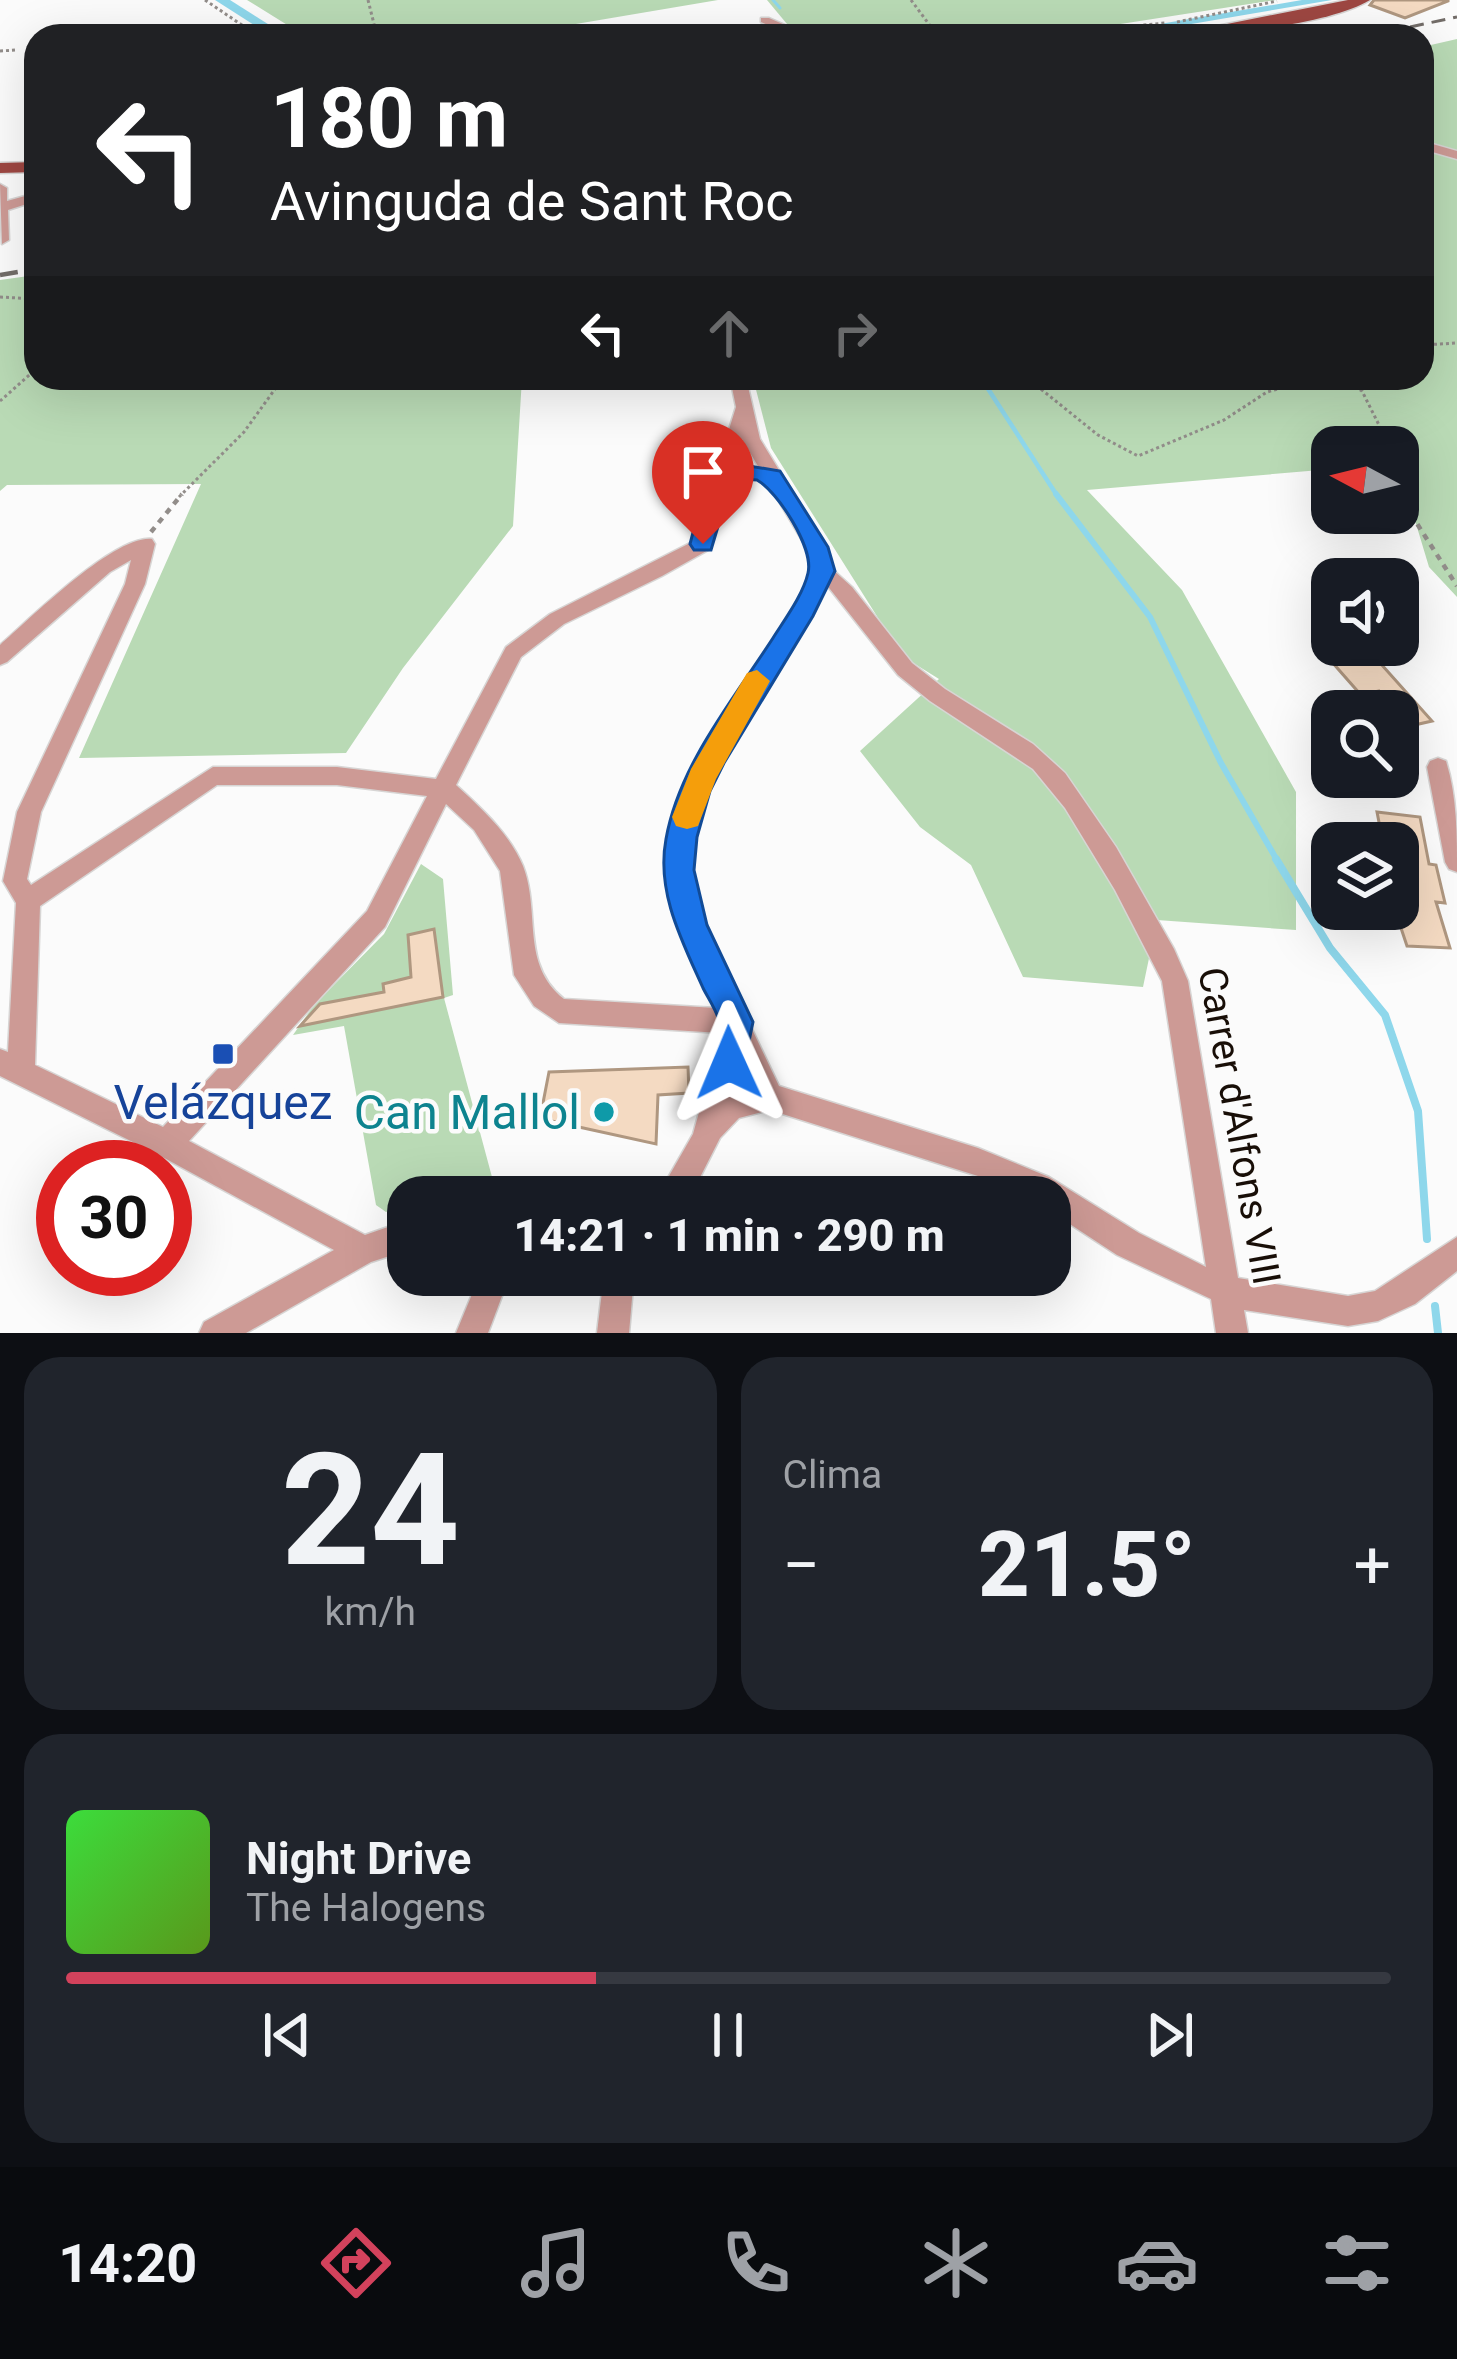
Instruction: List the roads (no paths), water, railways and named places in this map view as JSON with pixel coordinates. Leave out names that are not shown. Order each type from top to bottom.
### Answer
[{"type":"main road","points":[[1253,24],[1319,14],[1364,0]]},
{"type":"street","points":[[765,20],[775,24]]},
{"type":"street","points":[[2,240],[1,187],[17,168]]},
{"type":"street","points":[[3,207],[24,197]]},
{"type":"street","points":[[171,1140],[376,920],[513,652],[538,628],[567,611],[650,577],[703,544],[742,410],[740,390]]},
{"type":"street","name":"Carrer d'Alfons VIII","points":[[742,410],[771,477],[816,547],[822,571],[839,583],[882,642],[921,683],[1016,744],[1058,780],[1166,956],[1175,981],[1232,1333]]},
{"type":"street","points":[[716,490],[737,471],[771,477]]},
{"type":"street","points":[[0,657],[103,567],[145,544],[135,584],[29,812],[15,881],[28,901],[10,1067],[159,1140]]},
{"type":"street","points":[[770,1097],[686,908],[678,870],[695,791],[822,571]]},
{"type":"street","points":[[1438,767],[1457,862]]},
{"type":"street","points":[[28,901],[213,776],[338,776],[445,789],[482,824],[512,869],[527,974],[559,1011],[736,1022]]},
{"type":"street","points":[[683,1176],[721,1094],[736,1022]]},
{"type":"street","points":[[702,1141],[730,1108],[770,1097],[978,1162],[1039,1187],[1128,1244],[1227,1291],[1348,1311],[1378,1306],[1404,1293],[1457,1252]]},
{"type":"street","points":[[192,1157],[364,1250]]},
{"type":"street","points":[[214,1333],[364,1250],[387,1242]]},
{"type":"street","points":[[472,1333],[487,1296]]},
{"type":"street","points":[[613,1333],[617,1296]]},
{"type":"waterway","points":[[221,0],[260,24]]},
{"type":"waterway","points":[[773,0],[780,8]]},
{"type":"waterway","points":[[1173,24],[1326,0]]},
{"type":"waterway","points":[[989,390],[1056,495]]},
{"type":"waterway","points":[[1056,495],[1150,617],[1221,763],[1278,862]]},
{"type":"waterway","points":[[1276,859],[1330,948],[1385,1015],[1418,1111],[1427,1239]]},
{"type":"waterway","points":[[1435,1306],[1438,1333]]},
{"type":"railway","points":[[1424,24],[1457,17]]},
{"type":"railway","points":[[0,275],[24,271]]},
{"type":"place","name":"Velázquez","points":[[223,1054]]},
{"type":"place","name":"Can Mallol","points":[[604,1112]]}]
